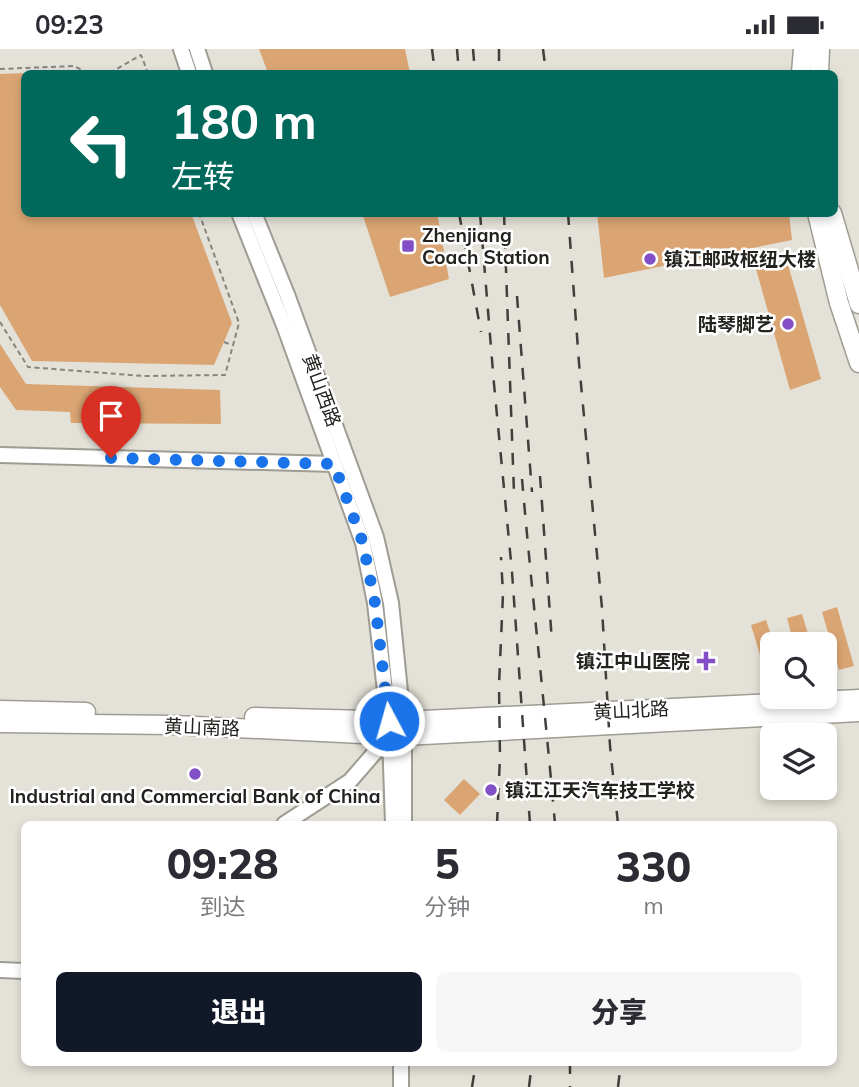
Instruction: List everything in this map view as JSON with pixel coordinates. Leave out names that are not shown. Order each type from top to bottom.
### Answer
[{"type":"main road","points":[[801,70],[803,49]]},
{"type":"main road","points":[[819,70],[820,49]]},
{"type":"main road","points":[[819,217],[848,280]]},
{"type":"main road","points":[[833,217],[854,301],[859,363]]},
{"type":"main road","name":"黄山北路","points":[[397,728],[859,699]]},
{"type":"main road","name":"黄山南路","points":[[0,710],[397,728]]},
{"type":"main road","name":"黄山北路","points":[[397,728],[859,712]]},
{"type":"main road","name":"黄山南路","points":[[0,723],[397,728]]},
{"type":"street","points":[[181,49],[188,70]]},
{"type":"street","points":[[197,49],[204,70]]},
{"type":"street","name":"黄山西路","points":[[241,217],[285,328],[363,543],[397,728]]},
{"type":"street","name":"黄山西路","points":[[256,217],[288,297],[376,537],[391,603],[397,728]]},
{"type":"street","points":[[0,455],[334,464]]},
{"type":"street","points":[[289,821],[350,782],[397,728]]},
{"type":"street","points":[[393,821],[397,728]]},
{"type":"street","points":[[397,728],[404,821]]},
{"type":"street","points":[[0,970],[21,971]]},
{"type":"street","points":[[401,1066],[401,1087]]},
{"type":"street","points":[[408,1066],[408,1087]]},
{"type":"path","points":[[141,49],[147,70]]},
{"type":"path","points":[[115,70],[141,55]]},
{"type":"path","points":[[0,69],[74,66],[82,70]]},
{"type":"path","points":[[0,322],[28,367],[144,376],[225,375],[239,323],[200,217]]},
{"type":"path","points":[[224,342],[233,345]]},
{"type":"building","points":[[259,49],[405,49],[409,70],[267,70]]},
{"type":"building","points":[[21,73],[21,217],[192,217],[232,323],[214,365],[32,361],[0,305],[0,74]]},
{"type":"building","name":"Zhenjiang Coach Station","points":[[363,217],[438,217],[449,279],[390,297]]},
{"type":"building","name":"镇江邮政枢纽大楼","points":[[597,217],[789,217],[792,240],[604,278]]},
{"type":"building","name":"陆琴脚艺","points":[[787,261],[821,379],[790,390],[756,269]]},
{"type":"building","points":[[0,344],[26,384],[220,390],[221,424],[71,423],[70,412],[16,410],[0,387]]},
{"type":"building","points":[[837,607],[854,666],[839,670],[837,632],[828,632],[822,612]]},
{"type":"building","points":[[802,614],[807,632],[791,632],[787,618]]},
{"type":"building","points":[[766,620],[770,632],[760,632],[760,655],[751,625]]},
{"type":"building","points":[[464,779],[480,794],[460,815],[444,800]]},
{"type":"railway","points":[[432,49],[435,70]]},
{"type":"railway","points":[[457,49],[459,70]]},
{"type":"railway","points":[[473,49],[475,70]]},
{"type":"railway","points":[[499,49],[499,70]]},
{"type":"railway","points":[[543,49],[546,70]]},
{"type":"railway","points":[[460,217],[481,332]]},
{"type":"railway","points":[[480,217],[512,572],[530,821]]},
{"type":"railway","points":[[504,217],[514,493]]},
{"type":"railway","points":[[568,217],[618,821]]},
{"type":"railway","points":[[517,296],[532,492]]},
{"type":"railway","points":[[540,476],[552,642]]},
{"type":"railway","points":[[522,479],[555,821]]},
{"type":"railway","points":[[497,821],[503,594],[501,557]]},
{"type":"railway","points":[[472,1087],[475,1066]]},
{"type":"railway","points":[[529,1087],[532,1066]]},
{"type":"railway","points":[[570,1066],[570,1087]]},
{"type":"railway","points":[[618,1087],[621,1066]]},
{"type":"place","name":"Zhenjiang Coach Station","points":[[408,246]]},
{"type":"place","name":"镇江邮政枢纽大楼","points":[[650,259]]},
{"type":"place","name":"陆琴脚艺","points":[[788,324]]},
{"type":"place","name":"镇江中山医院","points":[[706,661]]},
{"type":"place","name":"Industrial and Commercial Bank of China","points":[[195,774]]},
{"type":"place","name":"镇江江天汽车技工学校","points":[[491,790]]},
{"type":"route","points":[[111,458],[334,464],[363,543],[375,603],[389,721]]}]
